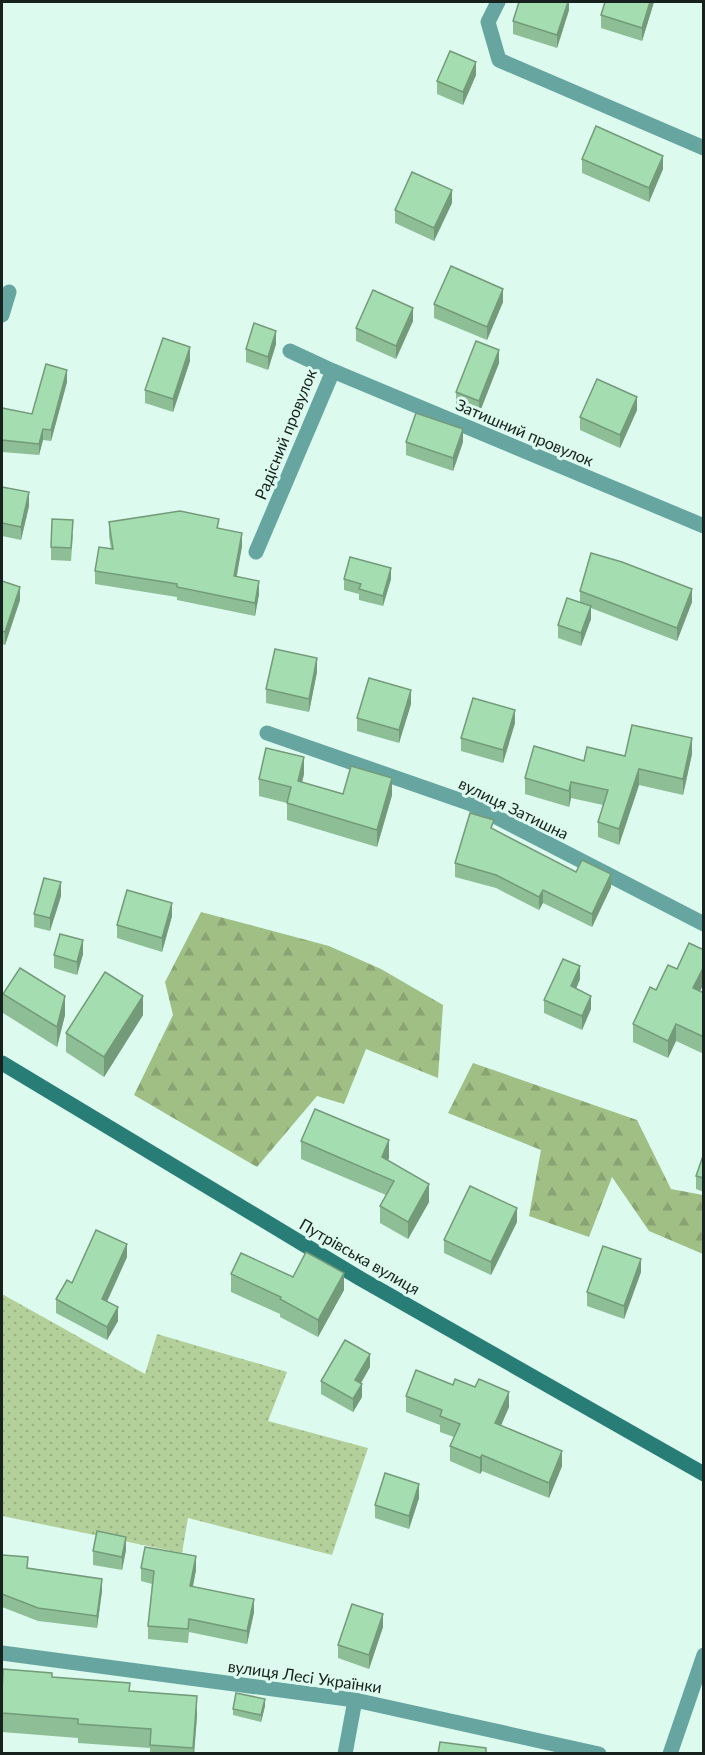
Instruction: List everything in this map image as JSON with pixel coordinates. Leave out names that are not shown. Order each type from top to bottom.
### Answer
[{"type":"main road","name":"Путрівська вулиця","points":[[2,1063],[361,1279],[704,1474]]},
{"type":"street","points":[[498,2],[488,22],[499,60],[704,148]]},
{"type":"street","points":[[2,315],[9,292]]},
{"type":"street","name":"Радісний провулок","points":[[256,552],[333,371],[290,351]]},
{"type":"street","name":"Затишний провулок","points":[[333,371],[704,526]]},
{"type":"street","name":"вулиця Затишна","points":[[267,733],[471,804],[704,924]]},
{"type":"street","name":"вулиця Лесі Українки","points":[[2,1653],[356,1700],[599,1754]]},
{"type":"street","points":[[670,1754],[704,1655]]},
{"type":"street","points":[[345,1754],[356,1700]]},
{"type":"green space","points":[[201,912],[329,946],[381,969],[443,1005],[438,1078],[366,1049],[344,1104],[317,1096],[257,1167],[134,1095],[173,1015],[165,982]]},
{"type":"green space","points":[[473,1063],[637,1120],[671,1189],[703,1195],[703,1254],[649,1231],[612,1177],[589,1237],[529,1216],[541,1150],[448,1113]]},
{"type":"green space","points":[[2,1294],[145,1374],[157,1334],[287,1372],[268,1421],[368,1448],[332,1555],[188,1518],[182,1553],[2,1516]]},
{"type":"building","points":[[519,2],[568,2],[557,35],[513,21]]},
{"type":"building","points":[[605,2],[650,2],[642,28],[601,15]]},
{"type":"building","points":[[450,51],[476,62],[463,92],[437,81]]},
{"type":"building","points":[[596,126],[663,156],[649,188],[582,159]]},
{"type":"building","points":[[412,172],[452,190],[434,228],[395,210]]},
{"type":"building","points":[[451,266],[503,289],[487,327],[434,304]]},
{"type":"building","points":[[373,290],[413,308],[396,346],[356,328]]},
{"type":"building","points":[[254,323],[276,331],[268,357],[246,349]]},
{"type":"building","points":[[163,338],[190,347],[173,399],[145,390]]},
{"type":"building","points":[[476,341],[499,350],[479,401],[456,392]]},
{"type":"building","points":[[46,364],[67,370],[51,430],[43,429],[39,444],[2,440],[2,408],[32,414]]},
{"type":"building","points":[[597,379],[637,397],[620,435],[580,417]]},
{"type":"building","points":[[416,413],[463,429],[453,458],[406,442]]},
{"type":"building","points":[[2,487],[29,492],[21,527],[2,523]]},
{"type":"building","points":[[180,511],[219,519],[217,528],[242,533],[234,576],[259,581],[255,603],[177,587],[177,584],[95,571],[99,547],[113,549],[109,522]]},
{"type":"building","points":[[52,519],[73,520],[71,548],[51,547]]},
{"type":"building","points":[[591,553],[622,562],[692,589],[677,628],[580,591]]},
{"type":"building","points":[[350,557],[391,568],[383,596],[359,589],[361,584],[344,579]]},
{"type":"building","points":[[2,581],[20,587],[5,632],[2,631]]},
{"type":"building","points":[[567,598],[591,606],[581,633],[558,625]]},
{"type":"building","points":[[275,649],[317,658],[309,699],[266,689]]},
{"type":"building","points":[[369,678],[411,690],[399,730],[357,718]]},
{"type":"building","points":[[473,698],[515,710],[503,750],[461,738]]},
{"type":"building","points":[[632,725],[692,738],[683,779],[639,769],[619,829],[598,822],[608,790],[571,782],[569,791],[525,778],[534,746],[584,761],[587,747],[625,756]]},
{"type":"building","points":[[266,748],[304,757],[298,781],[343,794],[351,766],[392,778],[377,830],[287,803],[291,787],[259,779]]},
{"type":"building","points":[[470,813],[494,820],[491,828],[576,872],[582,860],[611,874],[592,914],[543,890],[539,897],[496,875],[455,863]]},
{"type":"building","points":[[44,878],[61,882],[50,918],[34,914]]},
{"type":"building","points":[[127,890],[172,903],[162,938],[117,925]]},
{"type":"building","points":[[60,934],[83,940],[77,962],[54,955]]},
{"type":"building","points":[[689,943],[704,950],[704,966],[693,988],[704,993],[704,1037],[676,1024],[668,1041],[633,1024],[650,987],[656,990],[668,965],[677,969]]},
{"type":"building","points":[[563,959],[580,966],[571,986],[591,996],[582,1016],[544,1000]]},
{"type":"building","points":[[20,968],[65,996],[57,1027],[3,994]]},
{"type":"building","points":[[105,972],[143,996],[104,1057],[66,1033]]},
{"type":"building","points":[[315,1109],[389,1140],[382,1157],[429,1184],[408,1222],[380,1206],[394,1181],[301,1141]]},
{"type":"building","points":[[704,1153],[704,1178],[696,1176]]},
{"type":"building","points":[[470,1186],[517,1208],[491,1262],[444,1240]]},
{"type":"building","points":[[96,1230],[127,1244],[102,1299],[118,1307],[107,1327],[56,1299],[67,1280],[72,1283]]},
{"type":"building","points":[[603,1246],[641,1259],[624,1306],[587,1292]]},
{"type":"building","points":[[306,1252],[344,1273],[318,1320],[280,1299],[281,1297],[231,1274],[241,1253],[293,1277]]},
{"type":"building","points":[[345,1340],[370,1354],[355,1380],[362,1384],[353,1399],[321,1381]]},
{"type":"building","points":[[416,1370],[453,1385],[455,1379],[475,1387],[479,1379],[509,1392],[495,1423],[562,1451],[549,1483],[482,1455],[480,1458],[450,1446],[460,1424],[440,1416],[442,1410],[406,1396]]},
{"type":"building","points":[[385,1473],[419,1484],[409,1516],[375,1505]]},
{"type":"building","points":[[97,1531],[126,1537],[122,1557],[93,1551]]},
{"type":"building","points":[[145,1547],[196,1556],[190,1586],[254,1599],[247,1631],[189,1619],[188,1629],[148,1626],[154,1571],[141,1568]]},
{"type":"building","points":[[2,1555],[28,1557],[27,1568],[102,1579],[97,1616],[38,1608],[2,1594]]},
{"type":"building","points":[[352,1604],[383,1614],[369,1655],[338,1645]]},
{"type":"building","points":[[3,1669],[52,1673],[52,1677],[130,1683],[129,1691],[197,1696],[193,1748],[150,1745],[151,1729],[78,1724],[78,1719],[2,1713]]},
{"type":"building","points":[[236,1693],[265,1699],[261,1715],[233,1709]]},
{"type":"building","points":[[440,1742],[486,1748],[486,1754],[438,1754]]}]
